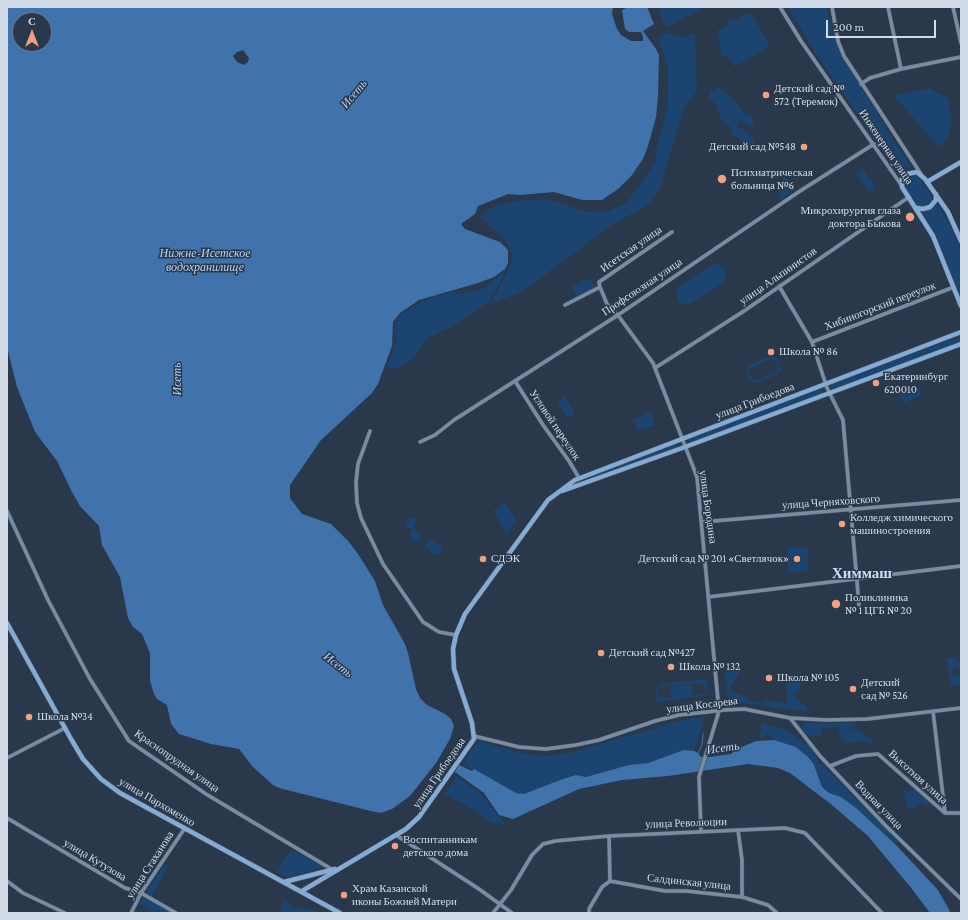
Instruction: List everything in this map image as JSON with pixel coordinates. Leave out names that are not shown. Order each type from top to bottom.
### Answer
[{"type":"main road","points":[[927,182],[961,162]]},
{"type":"main road","points":[[902,187],[902,180],[907,174],[914,172],[922,175]]},
{"type":"main road","name":"Инженерная улица","points":[[922,175],[948,212],[961,241]]},
{"type":"main road","name":"Инженерная улица","points":[[902,187],[934,236],[961,306]]},
{"type":"main road","points":[[917,208],[923,209],[930,207],[936,200],[936,194]]},
{"type":"main road","name":"улица Грибоедова","points":[[302,891],[396,835],[419,817],[460,760],[474,736],[472,723],[454,669],[453,649],[456,635],[465,614],[492,575],[543,505],[558,492],[579,478],[961,332]]},
{"type":"main road","name":"улица Грибоедова","points":[[558,492],[685,447],[961,344]]},
{"type":"main road","name":"улица Пархоменко","points":[[7,623],[83,759],[101,778],[120,793],[340,913]]},
{"type":"main road","name":"улица Грибоедова","points":[[284,882],[341,868]]},
{"type":"street","name":"Инженерная улица","points":[[780,7],[801,41],[874,144],[902,187]]},
{"type":"street","name":"Инженерная улица","points":[[832,7],[840,46],[861,84],[922,175]]},
{"type":"street","points":[[888,7],[901,69]]},
{"type":"street","points":[[953,7],[961,43]]},
{"type":"street","points":[[861,84],[870,78],[901,69],[961,57]]},
{"type":"street","name":"Профсоюзная улица","points":[[420,442],[435,436],[454,420],[618,315],[800,191],[874,144]]},
{"type":"street","name":"улица Альпинистов","points":[[655,368],[779,286],[909,197]]},
{"type":"street","name":"Исетская улица","points":[[565,305],[600,287],[599,282],[672,232]]},
{"type":"street","points":[[779,286],[812,342],[829,392],[843,420],[859,605]]},
{"type":"street","name":"улица Бородина","points":[[600,287],[606,304],[618,315],[655,368],[697,477],[719,711],[699,776],[701,831]]},
{"type":"street","name":"Хибиногорский переулок","points":[[812,342],[954,287]]},
{"type":"street","name":"Угловой переулок","points":[[515,381],[579,478]]},
{"type":"street","points":[[370,431],[358,464],[356,482],[357,503],[361,518],[383,564],[423,622],[439,632],[456,635]]},
{"type":"street","name":"улица Черняховского","points":[[702,522],[961,500]]},
{"type":"street","name":"Краснопрудная улица","points":[[7,512],[48,600],[90,679],[129,741],[206,794],[333,870]]},
{"type":"street","points":[[708,597],[961,566]]},
{"type":"street","name":"улица Косарева","points":[[474,736],[519,748],[554,748],[599,740],[642,725],[679,715],[719,711],[744,709],[790,718],[850,720],[961,708]]},
{"type":"street","points":[[933,711],[945,814],[961,813]]},
{"type":"street","name":"Водная улица","points":[[790,718],[830,766],[886,826],[961,899]]},
{"type":"street","points":[[7,758],[65,728]]},
{"type":"street","name":"Высотная улица","points":[[830,766],[856,756],[878,754],[945,814]]},
{"type":"street","name":"улица Кутузова","points":[[7,818],[125,888],[141,893],[176,913]]},
{"type":"street","name":"улица Стаханова","points":[[131,913],[141,893],[185,828]]},
{"type":"street","name":"улица Революции","points":[[493,913],[499,903],[511,890],[532,855],[543,844],[555,841],[609,836],[785,828],[805,833],[882,913]]},
{"type":"street","points":[[738,830],[742,860],[742,897]]},
{"type":"street","points":[[396,835],[512,913]]},
{"type":"street","points":[[589,913],[589,909],[602,887],[610,881],[609,836]]},
{"type":"street","name":"Салдинская улица","points":[[610,881],[665,891],[686,891],[742,897],[768,905],[776,913]]},
{"type":"street","points":[[7,882],[64,913]]},
{"type":"street","points":[[769,913],[771,908]]},
{"type":"shaded area","points":[[658,7],[705,7],[666,28]]},
{"type":"shaded area","points":[[788,7],[826,7],[837,45],[888,132],[912,167],[905,169],[900,176],[815,52]]},
{"type":"shaded area","points":[[750,12],[770,45],[735,67],[728,56],[722,57],[717,31],[728,25],[727,22],[733,19],[734,21]]},
{"type":"shaded area","points":[[664,32],[682,38],[695,33],[697,90],[683,111],[660,188],[648,205],[613,224],[523,291],[490,304],[507,273],[513,257],[507,242],[480,216],[489,209],[499,205],[517,201],[547,199],[586,212],[608,211],[626,204],[656,161],[657,145],[668,108],[668,66],[658,40]]},
{"type":"shaded area","points":[[717,87],[720,87],[726,95],[730,95],[745,115],[749,114],[753,120],[754,125],[751,127],[739,120],[737,127],[747,131],[755,143],[753,147],[731,133],[731,127],[725,124],[720,117],[717,106],[709,97],[711,92]]},
{"type":"shaded area","points":[[928,88],[948,98],[951,123],[948,138],[939,147],[894,96]]},
{"type":"shaded area","points":[[863,169],[874,184],[873,190],[869,192],[857,174]]},
{"type":"shaded area","points":[[785,176],[796,189],[779,200],[783,178]]},
{"type":"shaded area","points":[[908,176],[918,176],[932,196],[931,204],[926,208],[918,206],[904,186],[903,181]]},
{"type":"shaded area","points":[[937,203],[951,226],[961,252],[961,301],[936,236],[923,212],[935,207]]},
{"type":"shaded area","points":[[715,263],[724,269],[726,276],[723,283],[692,303],[684,304],[680,302],[676,292],[678,288]]},
{"type":"shaded area","points":[[501,274],[505,274],[489,301],[451,327],[426,339],[414,359],[392,370],[386,365],[391,357],[395,343],[398,341],[395,336],[395,323],[403,313],[425,300],[438,296],[452,292],[462,294],[483,289]]},
{"type":"shaded area","points":[[588,278],[595,288],[577,297],[571,287]]},
{"type":"shaded area","points":[[961,336],[961,342],[832,389],[830,384]]},
{"type":"shaded area","points":[[770,356],[778,359],[781,370],[778,374],[757,383],[749,380],[746,373],[749,365]],"holes":[[[771,359],[777,361],[779,365],[776,372],[757,380],[751,378],[749,370],[751,368]]]},
{"type":"shaded area","points":[[918,386],[922,396],[903,403],[899,393]]},
{"type":"shaded area","points":[[821,387],[823,393],[691,444],[689,438]]},
{"type":"shaded area","points":[[565,397],[575,414],[568,418],[557,402]]},
{"type":"shaded area","points":[[650,412],[655,425],[638,431],[634,420]]},
{"type":"shaded area","points":[[676,443],[678,448],[589,480],[588,477]]},
{"type":"shaded area","points":[[505,503],[517,521],[507,534],[493,511]]},
{"type":"shaded area","points":[[409,517],[417,519],[413,529],[422,533],[418,542],[410,538],[412,529],[406,527]]},
{"type":"shaded area","points":[[430,538],[443,548],[438,556],[425,547]]},
{"type":"shaded area","points":[[807,547],[809,571],[788,572],[787,548]]},
{"type":"shaded area","points":[[722,648],[725,668],[739,665],[741,669],[731,686],[730,691],[747,697],[749,701],[762,703],[765,700],[787,704],[787,687],[784,676],[789,673],[802,679],[800,689],[794,693],[796,698],[806,707],[807,712],[728,701]]},
{"type":"shaded area","points":[[947,658],[956,658],[957,663],[961,663],[961,672],[956,667],[952,671],[953,679],[958,675],[961,677],[961,684],[958,686],[951,685]]},
{"type":"shaded area","points":[[706,679],[708,689],[704,696],[655,702],[655,699],[657,699],[655,691],[661,684]],"holes":[[[698,683],[703,684],[705,687],[705,692],[700,695],[675,697],[693,695],[692,684],[670,686],[671,698],[662,698],[657,694],[658,689],[663,686]]]},
{"type":"shaded area","points":[[705,716],[694,751],[684,750],[648,763],[629,765],[586,777],[576,775],[524,794],[516,793],[463,764],[477,742],[482,741],[501,748],[532,755],[548,756],[573,752],[683,720]]},
{"type":"shaded area","points":[[761,723],[787,730],[811,748],[818,761],[816,764],[821,764],[899,841],[896,845],[856,808],[841,797],[829,793],[822,787],[814,765],[809,758],[796,747],[774,740],[768,733],[761,739]]},
{"type":"shaded area","points":[[803,723],[854,723],[857,724],[851,728],[852,730],[857,729],[858,732],[863,732],[864,736],[872,740],[873,743],[871,745],[868,744],[869,742],[865,741],[847,743],[840,735],[838,727],[821,729],[822,735],[819,736],[807,735],[802,727]]},
{"type":"shaded area","points":[[457,776],[482,795],[505,824],[492,823],[475,810],[445,794]]},
{"type":"shaded area","points":[[903,788],[907,793],[914,789],[931,803],[927,805],[920,802],[917,807],[908,809]]},
{"type":"shaded area","points":[[291,850],[324,867],[288,878],[277,872]]},
{"type":"shaded area","points":[[164,864],[168,866],[152,896],[175,913],[154,913],[139,904]]},
{"type":"shaded area","points":[[284,900],[294,908],[311,909],[319,913],[280,913]]},
{"type":"water","name":"Нижне-Исетское водохранилище","points":[[7,7],[613,7],[612,14],[617,29],[621,35],[631,41],[643,41],[641,32],[629,32],[625,29],[622,10],[628,7],[647,7],[654,24],[643,31],[659,55],[658,96],[656,117],[648,146],[643,159],[632,175],[618,189],[602,200],[582,200],[554,192],[521,195],[508,194],[478,206],[475,214],[461,224],[465,229],[500,242],[508,250],[508,263],[505,269],[494,277],[478,283],[419,300],[400,313],[393,322],[392,346],[378,384],[372,393],[321,440],[290,485],[290,498],[302,514],[331,524],[349,542],[358,554],[375,581],[383,605],[405,644],[416,689],[420,698],[427,705],[445,714],[451,719],[454,726],[450,739],[436,763],[410,796],[392,809],[381,813],[279,788],[273,785],[253,767],[239,749],[211,744],[179,734],[171,724],[167,705],[157,699],[154,694],[150,681],[150,653],[142,634],[133,627],[128,618],[120,577],[102,545],[99,526],[80,506],[57,461],[35,432],[17,387],[7,347]],"holes":[[[243,50],[249,58],[248,62],[244,65],[237,62],[233,56],[237,52]]]},
{"type":"water","points":[[774,740],[796,747],[809,758],[814,765],[822,787],[829,793],[841,797],[856,808],[896,845],[938,890],[951,913],[930,913],[868,836],[832,805],[790,773],[778,768],[748,764],[668,776],[622,780],[579,789],[513,819],[499,815],[484,793],[455,772],[459,765],[472,771],[474,769],[516,793],[524,794],[576,775],[586,777],[629,765],[648,763],[684,750],[694,751],[701,757],[710,757],[731,754],[737,749],[756,741]]},
{"type":"waterway","name":"Исеть","points":[[698,753],[702,745],[703,733]]},
{"type":"place","name":"Детский сад № 572 (Теремок)","points":[[766,95]]},
{"type":"place","name":"Детский сад №548","points":[[804,147]]},
{"type":"place","name":"Психиатрическая больница №6","points":[[722,179]]},
{"type":"place","name":"Микрохирургия глаза доктора Быкова","points":[[910,217]]},
{"type":"place","name":"Школа № 86","points":[[771,352]]},
{"type":"place","name":"Екатеринбург 620010","points":[[876,383]]},
{"type":"place","name":"Колледж химического машиностроения","points":[[842,524]]},
{"type":"place","name":"СДЭК","points":[[483,559]]},
{"type":"place","name":"Детский сад № 201 «Светлячок»","points":[[797,559]]},
{"type":"place","name":"Поликлиника № 1 ЦГБ № 20","points":[[836,604]]},
{"type":"place","name":"Детский сад №427","points":[[601,653]]},
{"type":"place","name":"Школа № 132","points":[[671,667]]},
{"type":"place","name":"Школа № 105","points":[[769,678]]},
{"type":"place","name":"Детcкий сад № 526","points":[[853,689]]},
{"type":"place","name":"Школа №34","points":[[29,717]]},
{"type":"place","name":"Воспитанникам детского дома","points":[[395,846]]},
{"type":"place","name":"Храм Казанской иконы Божией Матери","points":[[344,895]]},
{"type":"district","name":"Химмаш","points":[[862,573]]}]
